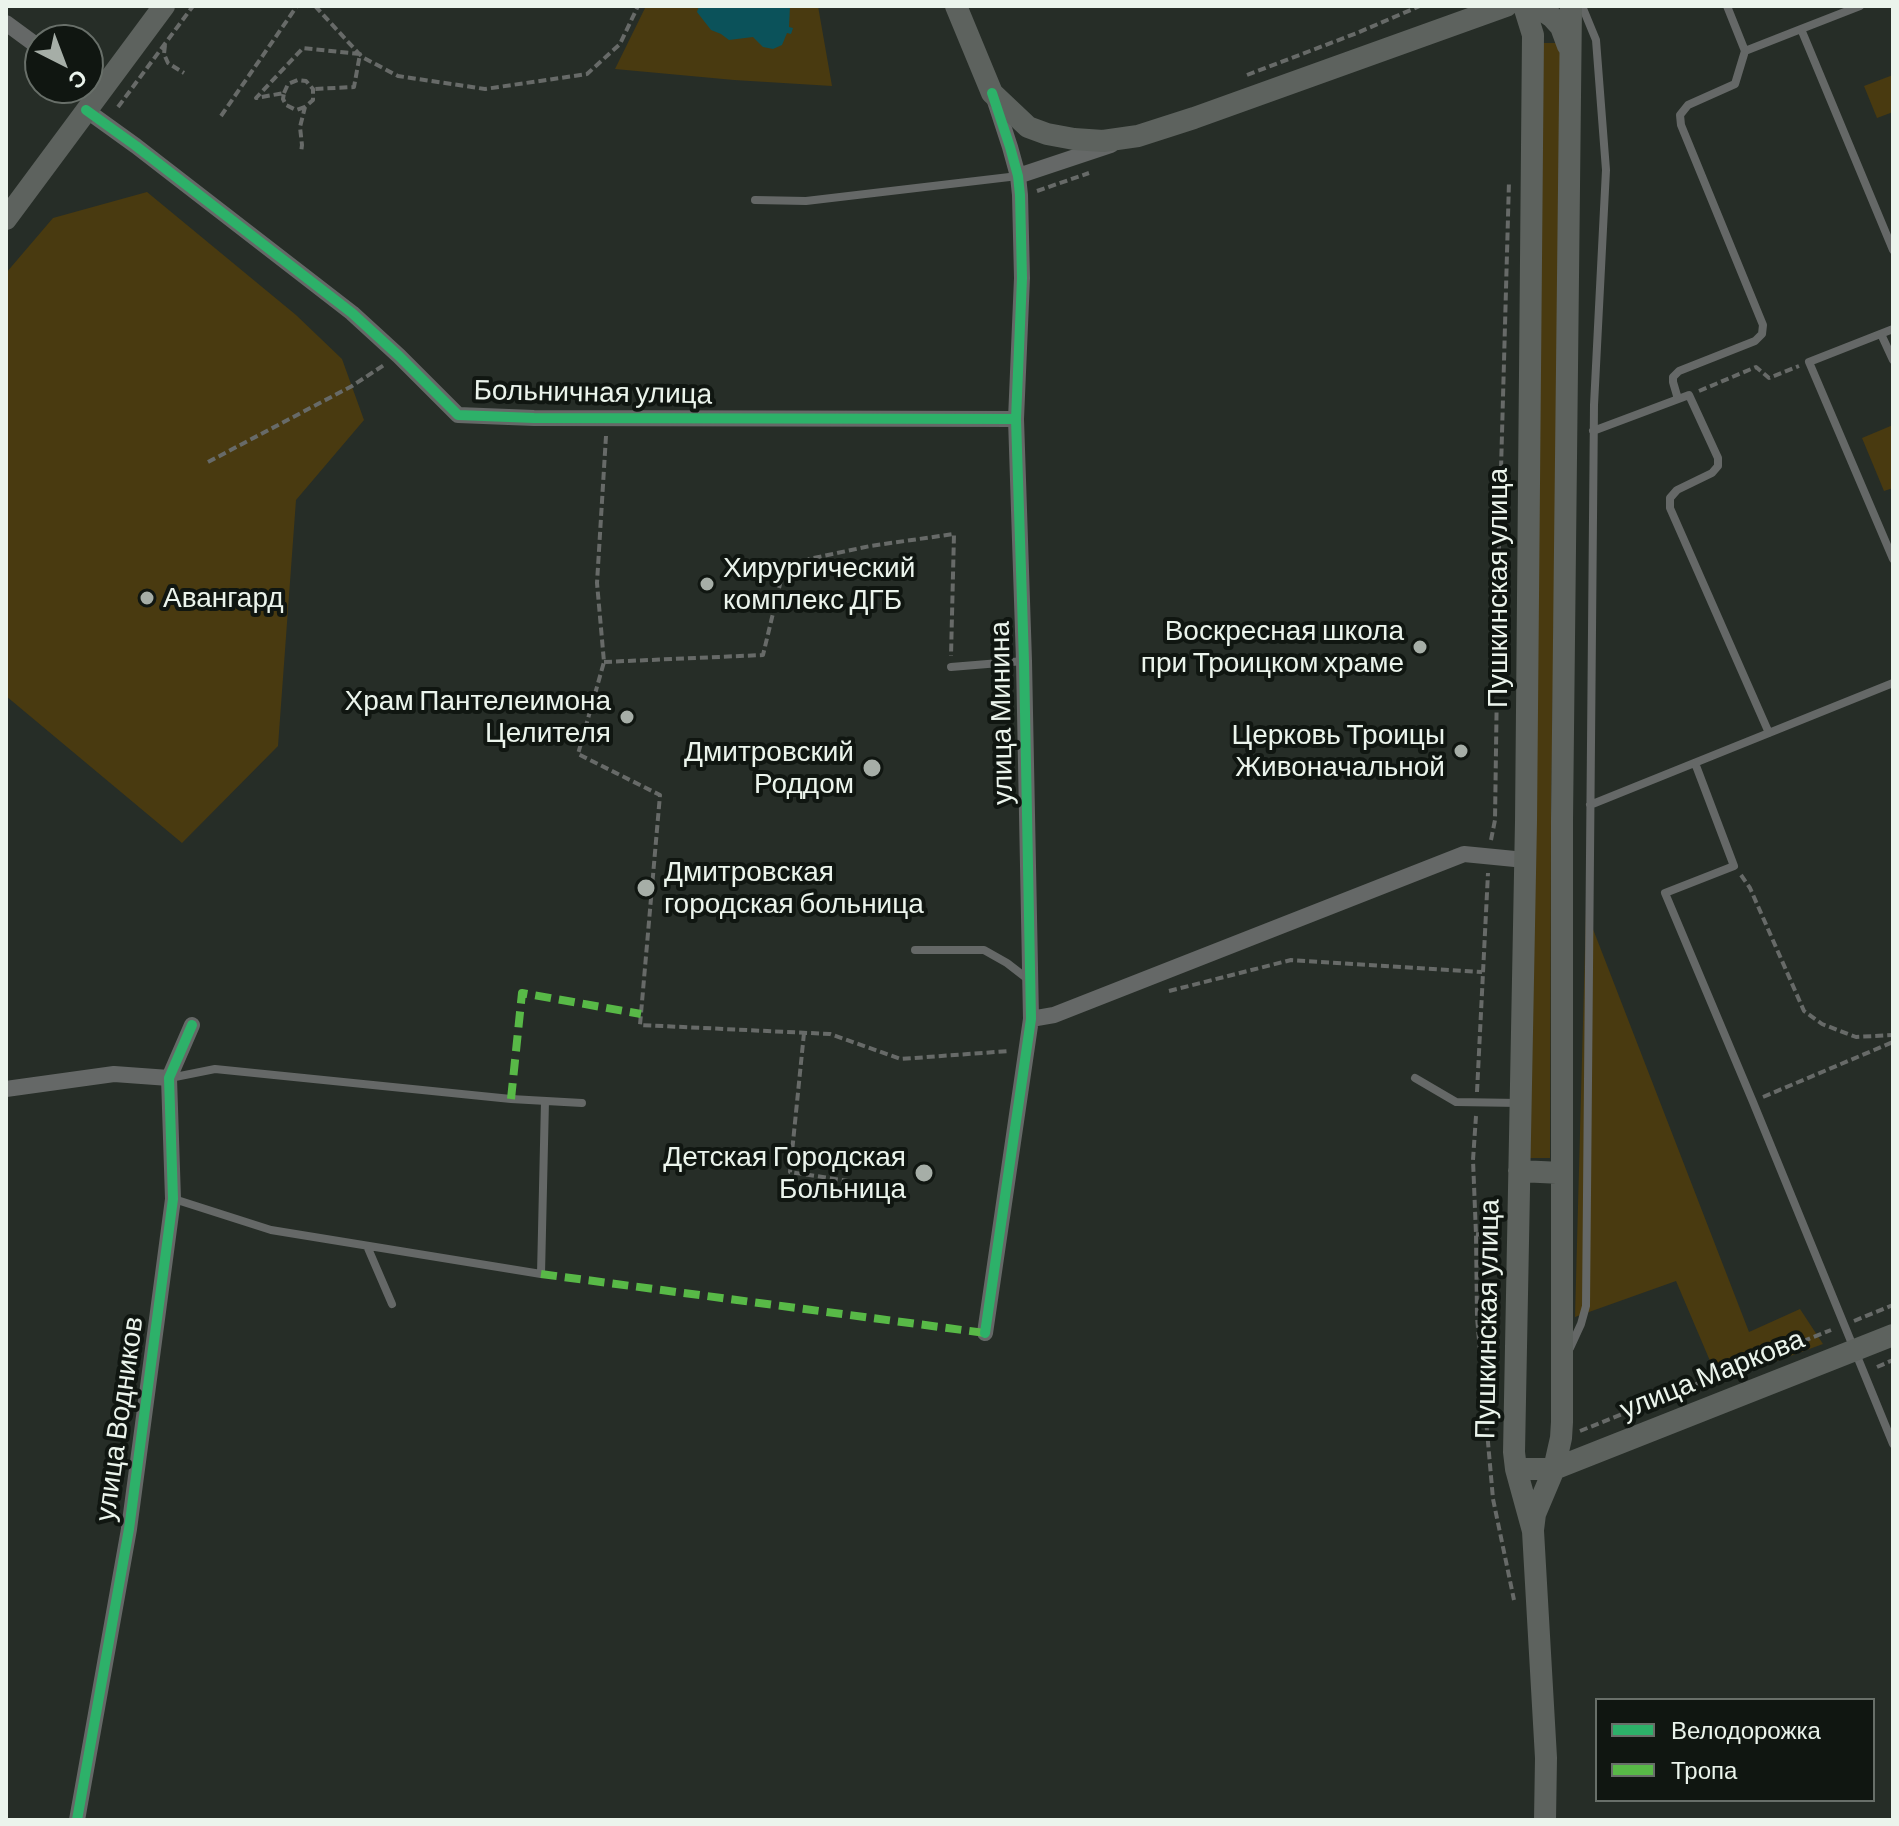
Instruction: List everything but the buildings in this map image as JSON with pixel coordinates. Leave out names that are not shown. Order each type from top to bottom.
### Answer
[{"type":"main road","points":[[104,80],[164,6]]},
{"type":"main road","name":"улица Минина","points":[[956,6],[992,93]]},
{"type":"main road","points":[[992,93],[1028,127],[1047,134],[1103,141],[1138,136],[1506,6]]},
{"type":"main road","name":"Пушкинская улица","points":[[1524,6],[1533,35],[1525,860],[1514,1452],[1533,1531]]},
{"type":"main road","name":"Пушкинская улица","points":[[1536,6],[1561,27],[1570,51]]},
{"type":"main road","name":"Пушкинская улица","points":[[1545,1820],[1546,1758],[1533,1531],[1535,1514],[1554,1469],[1561,1438],[1562,820],[1571,6]]},
{"type":"main road","points":[[6,219],[85,104]]},
{"type":"main road","name":"Пушкинская улица","points":[[1519,1171],[1562,1173]]},
{"type":"main road","name":"улица Маркова","points":[[1554,1469],[1893,1335]]},
{"type":"main road","name":"Пушкинская улица","points":[[1516,1469],[1554,1469]]},
{"type":"street","points":[[6,23],[24,36]]},
{"type":"street","name":"улица Минина","points":[[985,1333],[1031,1019],[1016,419],[1022,278],[1020,195],[1018,176],[992,93]]},
{"type":"street","name":"Больничная улица","points":[[101,104],[352,313],[458,415],[534,418],[1016,419]]},
{"type":"street","points":[[1018,176],[1138,136]]},
{"type":"street","points":[[1031,1019],[1054,1015],[1464,854],[1525,860]]},
{"type":"street","name":"улица Водников","points":[[77,1820],[129,1529],[173,1199],[169,1078],[192,1025]]},
{"type":"street","points":[[6,1089],[114,1074],[169,1078]]},
{"type":"lane","points":[[1562,1363],[1586,1306],[1593,431],[1606,170],[1596,40],[1582,6]]},
{"type":"lane","points":[[1678,399],[1673,377],[1679,371],[1755,341],[1762,334],[1763,325],[1681,125],[1680,115],[1688,105],[1735,84],[1745,51],[1727,6]]},
{"type":"lane","points":[[1745,51],[1860,6]]},
{"type":"lane","points":[[1801,29],[1893,250]]},
{"type":"lane","points":[[755,200],[806,201],[1018,176]]},
{"type":"lane","points":[[1893,329],[1809,362],[1893,559]]},
{"type":"lane","points":[[1881,334],[1893,360]]},
{"type":"lane","points":[[1593,431],[1689,395],[1718,458],[1718,466],[1712,473],[1677,490],[1670,498],[1670,508],[1769,733]]},
{"type":"lane","points":[[951,667],[1024,661]]},
{"type":"lane","points":[[1590,805],[1893,683]]},
{"type":"lane","points":[[1695,763],[1734,866],[1665,893],[1893,1444]]},
{"type":"lane","points":[[915,950],[984,950],[1030,980]]},
{"type":"lane","points":[[169,1078],[215,1069],[582,1103]]},
{"type":"lane","points":[[1415,1078],[1456,1102],[1519,1103]]},
{"type":"lane","points":[[173,1199],[271,1230],[541,1274],[545,1101]]},
{"type":"lane","points":[[367,1246],[392,1304]]},
{"type":"path","points":[[221,116],[297,6]]},
{"type":"path","points":[[315,6],[360,54],[398,76],[485,89],[587,74],[620,44],[638,6]]},
{"type":"path","points":[[1238,78],[1420,6]]},
{"type":"path","points":[[165,44],[164,54],[168,63],[184,73]]},
{"type":"path","points":[[284,93],[256,98],[303,48],[360,54]]},
{"type":"path","points":[[313,89],[354,87],[360,54]]},
{"type":"path","points":[[298,80],[306,81],[313,89],[313,100],[296,110],[286,105],[283,99],[288,84],[298,80]]},
{"type":"path","points":[[301,153],[300,127],[305,107]]},
{"type":"path","points":[[1020,195],[1090,173]]},
{"type":"path","points":[[1493,1499],[1477,1317],[1473,1160],[1489,856],[1495,820],[1509,177]]},
{"type":"path","points":[[208,462],[352,386],[399,356]]},
{"type":"path","points":[[1712,385],[1756,367],[1769,378],[1809,362]]},
{"type":"path","points":[[607,418],[597,583],[604,662],[578,754],[660,795],[640,1025],[830,1034],[901,1059],[1026,1049]]},
{"type":"path","points":[[604,662],[763,655],[781,580],[809,559],[870,546],[954,534],[951,667]]},
{"type":"path","points":[[1734,866],[1750,888],[1804,1011],[1822,1024],[1856,1037],[1893,1035]]},
{"type":"path","points":[[1170,991],[1291,960],[1482,972]]},
{"type":"path","points":[[804,1033],[790,1172],[848,1181]]},
{"type":"path","points":[[1753,1102],[1893,1042]]},
{"type":"path","points":[[1561,1438],[1893,1305]]},
{"type":"shaded area","points":[[646,6],[818,6],[832,86],[615,69]]},
{"type":"shaded area","points":[[1543,43],[1563,43],[1551,813],[1550,1158],[1529,1158]]},
{"type":"shaded area","points":[[1893,75],[1893,112],[1877,118],[1864,86]]},
{"type":"shaded area","name":"Авангард","points":[[147,192],[296,315],[342,359],[364,420],[296,500],[278,746],[182,843],[6,696],[6,273],[53,218]]},
{"type":"shaded area","points":[[1893,425],[1893,488],[1884,491],[1862,438]]},
{"type":"shaded area","points":[[1586,911],[1749,1332],[1800,1309],[1823,1344],[1719,1382],[1676,1281],[1575,1317]]},
{"type":"water","points":[[699,6],[790,6],[789,27],[793,28],[782,45],[773,49],[763,47],[753,37],[729,40],[711,30],[697,12]]},
{"type":"marked path","points":[[511,1099],[522,993],[641,1014]]},
{"type":"marked path","points":[[541,1274],[985,1333]]},
{"type":"cycle path","points":[[985,1333],[1031,1019],[1016,419],[1022,278],[1020,195],[1018,176],[992,93]]},
{"type":"cycle path","points":[[86,110],[352,313],[458,415],[534,418],[1016,419]]},
{"type":"cycle path","points":[[77,1820],[129,1529],[173,1199],[169,1078],[192,1025]]},
{"type":"place","name":"Хирургический комплекс ДГБ","points":[[707,584]]},
{"type":"place","name":"Авангард","points":[[147,598]]},
{"type":"place","name":"Воскресная школа при Троицком храме","points":[[1420,647]]},
{"type":"place","name":"Храм Пантелеимона Целителя","points":[[627,717]]},
{"type":"place","name":"Церковь Троицы Живоначальной","points":[[1461,751]]},
{"type":"place","name":"Дмитровский Роддом","points":[[872,768]]},
{"type":"place","name":"Дмитровская городская больница","points":[[646,888]]},
{"type":"place","name":"Детская Городская Больница","points":[[924,1173]]}]
